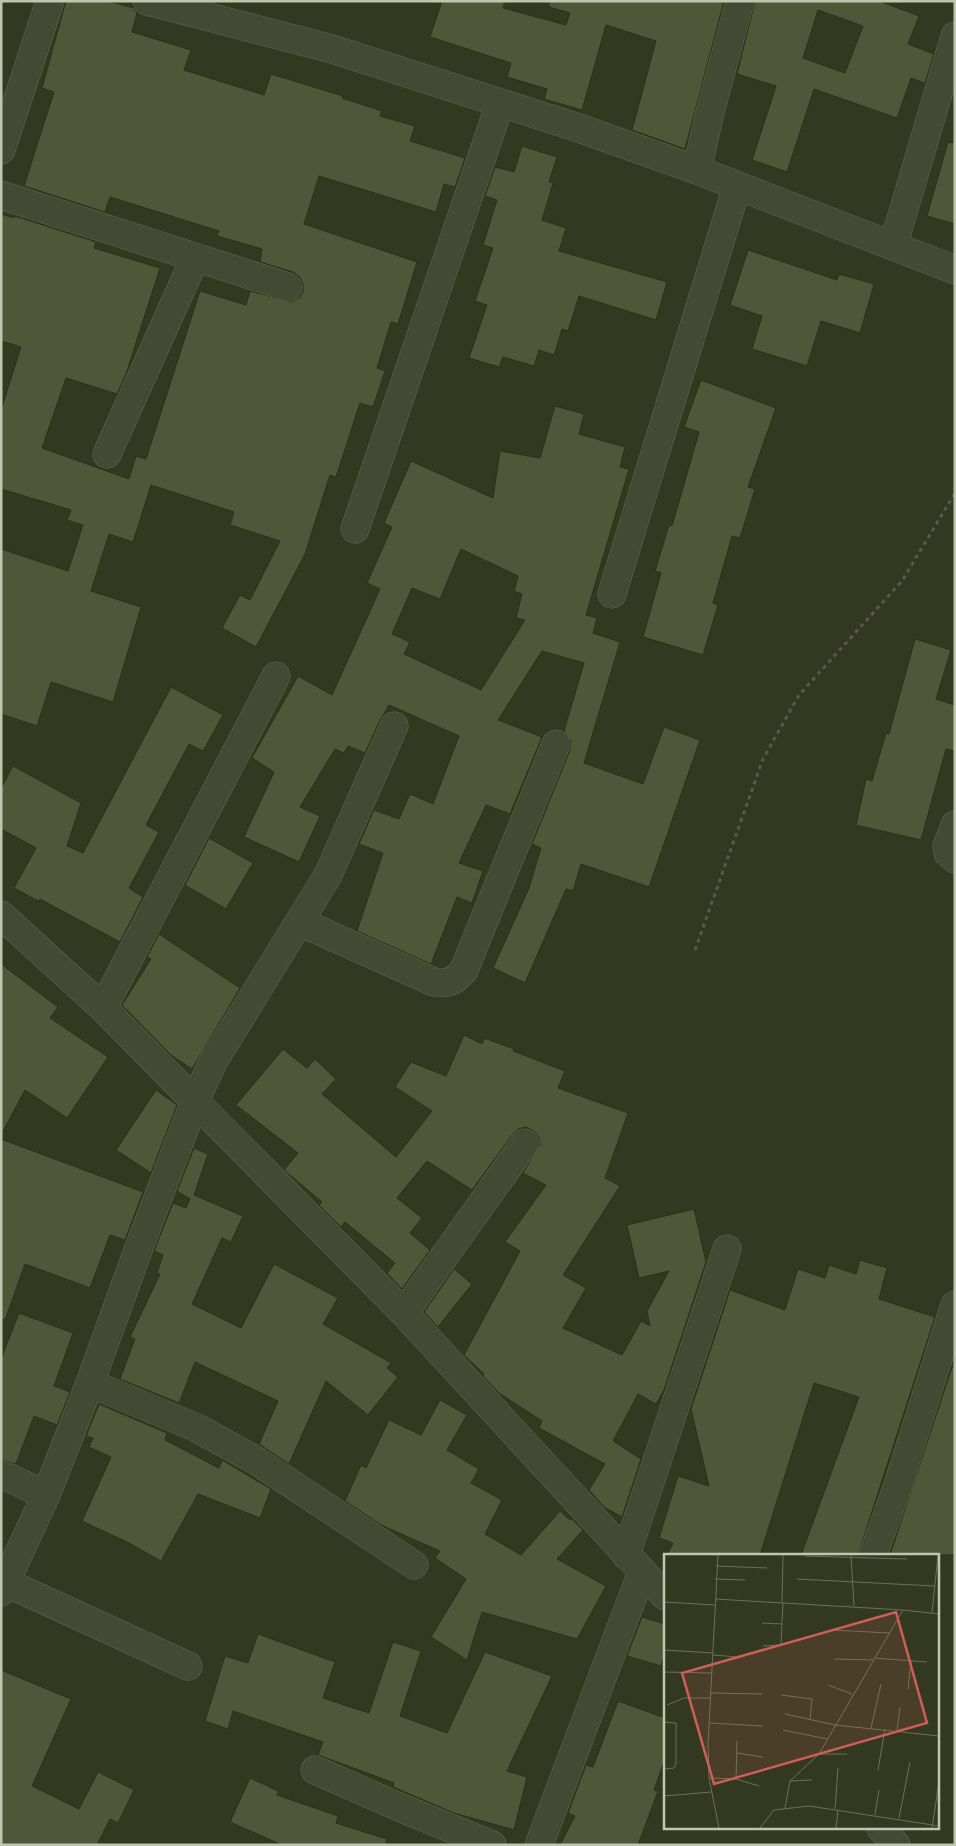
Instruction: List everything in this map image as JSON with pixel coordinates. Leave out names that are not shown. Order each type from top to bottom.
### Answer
[{"type":"street","points":[[1,150],[50,1]]},
{"type":"street","points":[[147,1],[332,49],[579,128],[697,170],[955,270]]},
{"type":"street","points":[[697,170],[710,112],[740,1]]},
{"type":"street","points":[[893,246],[955,36]]},
{"type":"street","points":[[355,528],[500,104]]},
{"type":"street","points":[[612,594],[737,186]]},
{"type":"street","points":[[1,195],[288,287]]},
{"type":"street","points":[[107,454],[195,258]]},
{"type":"street","points":[[103,1008],[276,676]]},
{"type":"street","points":[[188,1666],[3,1587],[46,1496],[195,1101],[213,1062],[328,875],[394,726]]},
{"type":"street","points":[[300,922],[434,982],[446,984],[456,980],[464,970],[556,744]]},
{"type":"street","points":[[955,825],[947,846],[948,853],[955,858]]},
{"type":"street","points":[[1,915],[103,1008],[404,1313],[664,1595]]},
{"type":"street","points":[[404,1313],[525,1143]]},
{"type":"street","points":[[539,1845],[634,1564],[727,1249]]},
{"type":"street","points":[[873,1554],[897,1488],[955,1305]]},
{"type":"street","points":[[90,1383],[197,1428],[257,1461],[414,1565]]},
{"type":"street","points":[[1,1474],[46,1496]]},
{"type":"street","points":[[315,1770],[492,1845]]},
{"type":"street","points":[[881,1828],[896,1845]]},
{"type":"path","points":[[695,950],[763,759],[798,695],[902,581],[955,493]]},
{"type":"building","points":[[66,1],[108,1],[134,8],[137,13],[132,32],[191,50],[184,70],[264,95],[271,74],[343,96],[342,98],[382,111],[380,116],[415,126],[410,141],[465,158],[455,187],[444,184],[436,212],[319,176],[304,224],[417,262],[398,324],[391,322],[377,368],[385,371],[373,407],[360,403],[336,477],[330,475],[305,554],[256,647],[222,628],[240,595],[250,600],[280,541],[230,525],[234,512],[151,485],[133,542],[109,534],[91,591],[141,607],[113,702],[51,682],[37,726],[1,714],[1,549],[68,571],[83,525],[67,520],[71,510],[1,489],[1,410],[21,347],[1,341],[1,214],[14,218],[15,216],[96,242],[94,248],[160,268],[126,374],[117,394],[66,378],[42,448],[129,479],[136,456],[146,459],[200,291],[246,305],[250,291],[291,302],[299,298],[303,292],[303,284],[300,277],[293,272],[260,262],[262,249],[217,236],[219,231],[110,197],[105,212],[24,186],[54,92],[42,88]]},
{"type":"building","points":[[442,1],[505,1],[503,8],[566,25],[570,13],[549,7],[549,1],[724,1],[685,149],[632,130],[656,41],[606,25],[582,110],[544,99],[547,89],[507,77],[511,63],[430,37]]},
{"type":"building","points":[[755,1],[879,1],[919,16],[908,44],[934,54],[925,83],[911,78],[897,118],[814,89],[787,172],[752,160],[776,86],[737,74]],"holes":[[[818,10],[863,26],[845,73],[803,58]]]},
{"type":"building","points":[[948,142],[955,143],[955,224],[927,216]]},
{"type":"building","points":[[522,146],[557,157],[549,182],[553,183],[542,220],[566,228],[559,251],[667,282],[656,320],[579,296],[568,331],[562,329],[554,355],[539,350],[534,366],[503,357],[499,367],[469,358],[487,305],[475,301],[493,248],[483,245],[497,200],[485,196],[495,167],[514,172]]},
{"type":"building","points":[[748,250],[837,280],[839,274],[874,284],[860,333],[821,321],[807,366],[752,349],[762,316],[730,305]]},
{"type":"building","points":[[701,380],[776,408],[748,487],[755,489],[740,538],[732,536],[713,603],[718,605],[703,655],[643,637],[661,573],[655,571],[669,525],[672,526],[699,432],[684,427]]},
{"type":"building","points":[[555,406],[584,414],[579,434],[625,447],[620,467],[629,469],[586,615],[597,618],[593,633],[620,642],[584,763],[643,784],[664,727],[700,740],[649,887],[581,864],[573,891],[566,889],[525,983],[493,968],[529,888],[541,848],[532,844],[570,750],[571,741],[564,731],[584,663],[542,651],[498,720],[542,737],[510,814],[486,805],[459,863],[483,871],[472,903],[457,897],[431,964],[357,931],[383,853],[359,844],[374,810],[399,819],[410,794],[433,804],[459,736],[389,705],[365,753],[348,746],[344,753],[335,749],[300,807],[320,816],[299,862],[244,837],[274,772],[252,758],[298,676],[332,695],[380,589],[367,583],[392,527],[384,523],[411,461],[493,498],[500,451],[540,458]],"holes":[[[461,549],[518,576],[514,591],[522,594],[516,618],[525,620],[481,690],[404,654],[410,642],[392,634],[412,588],[440,599]]]},
{"type":"building","points":[[915,639],[951,650],[936,699],[955,705],[955,751],[946,749],[921,840],[856,825],[866,779],[872,781],[886,733],[889,734]]},
{"type":"building","points":[[171,687],[223,715],[203,751],[189,744],[146,825],[159,832],[129,888],[143,897],[120,942],[40,899],[38,901],[14,888],[36,848],[1,829],[1,788],[13,766],[81,803],[67,846],[83,853]]},
{"type":"building","points":[[209,838],[253,863],[226,909],[185,885]]},
{"type":"building","points":[[159,934],[240,988],[192,1069],[171,1055],[122,1005],[151,959],[147,957]]},
{"type":"building","points":[[1,964],[58,1007],[50,1018],[108,1057],[67,1118],[25,1090],[1,1135]]},
{"type":"building","points":[[464,1035],[482,1044],[484,1038],[565,1071],[558,1088],[628,1113],[605,1178],[620,1186],[563,1275],[586,1288],[563,1328],[622,1355],[641,1321],[650,1326],[647,1311],[669,1271],[639,1278],[627,1225],[694,1209],[706,1262],[664,1390],[656,1404],[638,1394],[613,1441],[641,1459],[622,1517],[604,1507],[589,1490],[605,1464],[539,1428],[542,1421],[499,1393],[483,1376],[484,1374],[464,1355],[520,1251],[505,1242],[546,1185],[523,1173],[540,1145],[539,1137],[534,1131],[526,1127],[518,1129],[472,1190],[427,1161],[397,1198],[422,1218],[410,1233],[430,1250],[402,1289],[387,1273],[395,1263],[345,1222],[341,1227],[319,1205],[322,1202],[284,1170],[298,1153],[236,1105],[283,1049],[307,1068],[315,1059],[336,1079],[322,1094],[396,1157],[432,1111],[395,1087],[411,1062],[446,1076]]},
{"type":"building","points":[[156,1090],[177,1105],[151,1173],[116,1150]]},
{"type":"building","points":[[1,1139],[143,1192],[125,1240],[110,1235],[90,1288],[25,1264],[5,1320],[1,1319]]},
{"type":"building","points":[[194,1148],[208,1154],[194,1195],[243,1216],[231,1242],[222,1238],[192,1304],[241,1328],[274,1264],[338,1298],[323,1324],[391,1363],[387,1368],[398,1377],[368,1415],[326,1381],[289,1464],[259,1444],[278,1401],[195,1362],[179,1403],[120,1379],[135,1339],[130,1337],[160,1274],[157,1273],[163,1255],[154,1251],[173,1203],[186,1208],[190,1199],[177,1191]]},
{"type":"building","points":[[860,1260],[887,1268],[879,1299],[935,1317],[858,1554],[801,1554],[859,1397],[814,1383],[760,1554],[668,1554],[673,1543],[659,1538],[678,1476],[709,1486],[691,1409],[730,1290],[785,1310],[798,1269],[825,1278],[829,1265],[856,1274]]},
{"type":"building","points":[[454,1269],[472,1284],[438,1327],[424,1312]]},
{"type":"building","points":[[19,1313],[73,1333],[54,1386],[70,1392],[57,1425],[34,1416],[16,1464],[1,1459],[1,1359]]},
{"type":"building","points":[[952,1367],[955,1368],[955,1555],[890,1554]]},
{"type":"building","points":[[440,1400],[467,1415],[447,1450],[479,1469],[471,1483],[502,1500],[485,1534],[521,1555],[560,1511],[570,1520],[571,1518],[583,1530],[557,1559],[606,1586],[577,1639],[482,1612],[467,1660],[431,1637],[466,1579],[435,1558],[440,1551],[381,1525],[345,1501],[361,1465],[366,1468],[389,1420],[421,1435]]},
{"type":"building","points":[[99,1404],[167,1433],[165,1440],[219,1468],[222,1460],[271,1489],[260,1518],[198,1494],[161,1561],[129,1543],[82,1521],[111,1457],[89,1447],[93,1438],[86,1436]]},
{"type":"building","points":[[642,1617],[664,1624],[664,1656],[661,1666],[627,1656]]},
{"type":"building","points":[[258,1634],[335,1662],[323,1698],[369,1713],[393,1642],[421,1651],[400,1716],[447,1733],[485,1652],[552,1676],[507,1771],[527,1777],[514,1830],[454,1813],[393,1787],[394,1783],[318,1755],[323,1742],[233,1711],[228,1729],[205,1721],[225,1656],[248,1663]]},
{"type":"building","points":[[1,1670],[71,1699],[32,1786],[79,1809],[98,1772],[134,1790],[118,1823],[110,1819],[97,1845],[1,1845]]},
{"type":"building","points":[[618,1701],[664,1718],[664,1762],[654,1790],[658,1791],[638,1845],[560,1845],[575,1816],[568,1813],[586,1765],[593,1767]]},
{"type":"building","points":[[250,1778],[278,1791],[277,1795],[338,1816],[336,1823],[387,1839],[386,1845],[282,1845],[230,1822]]}]
